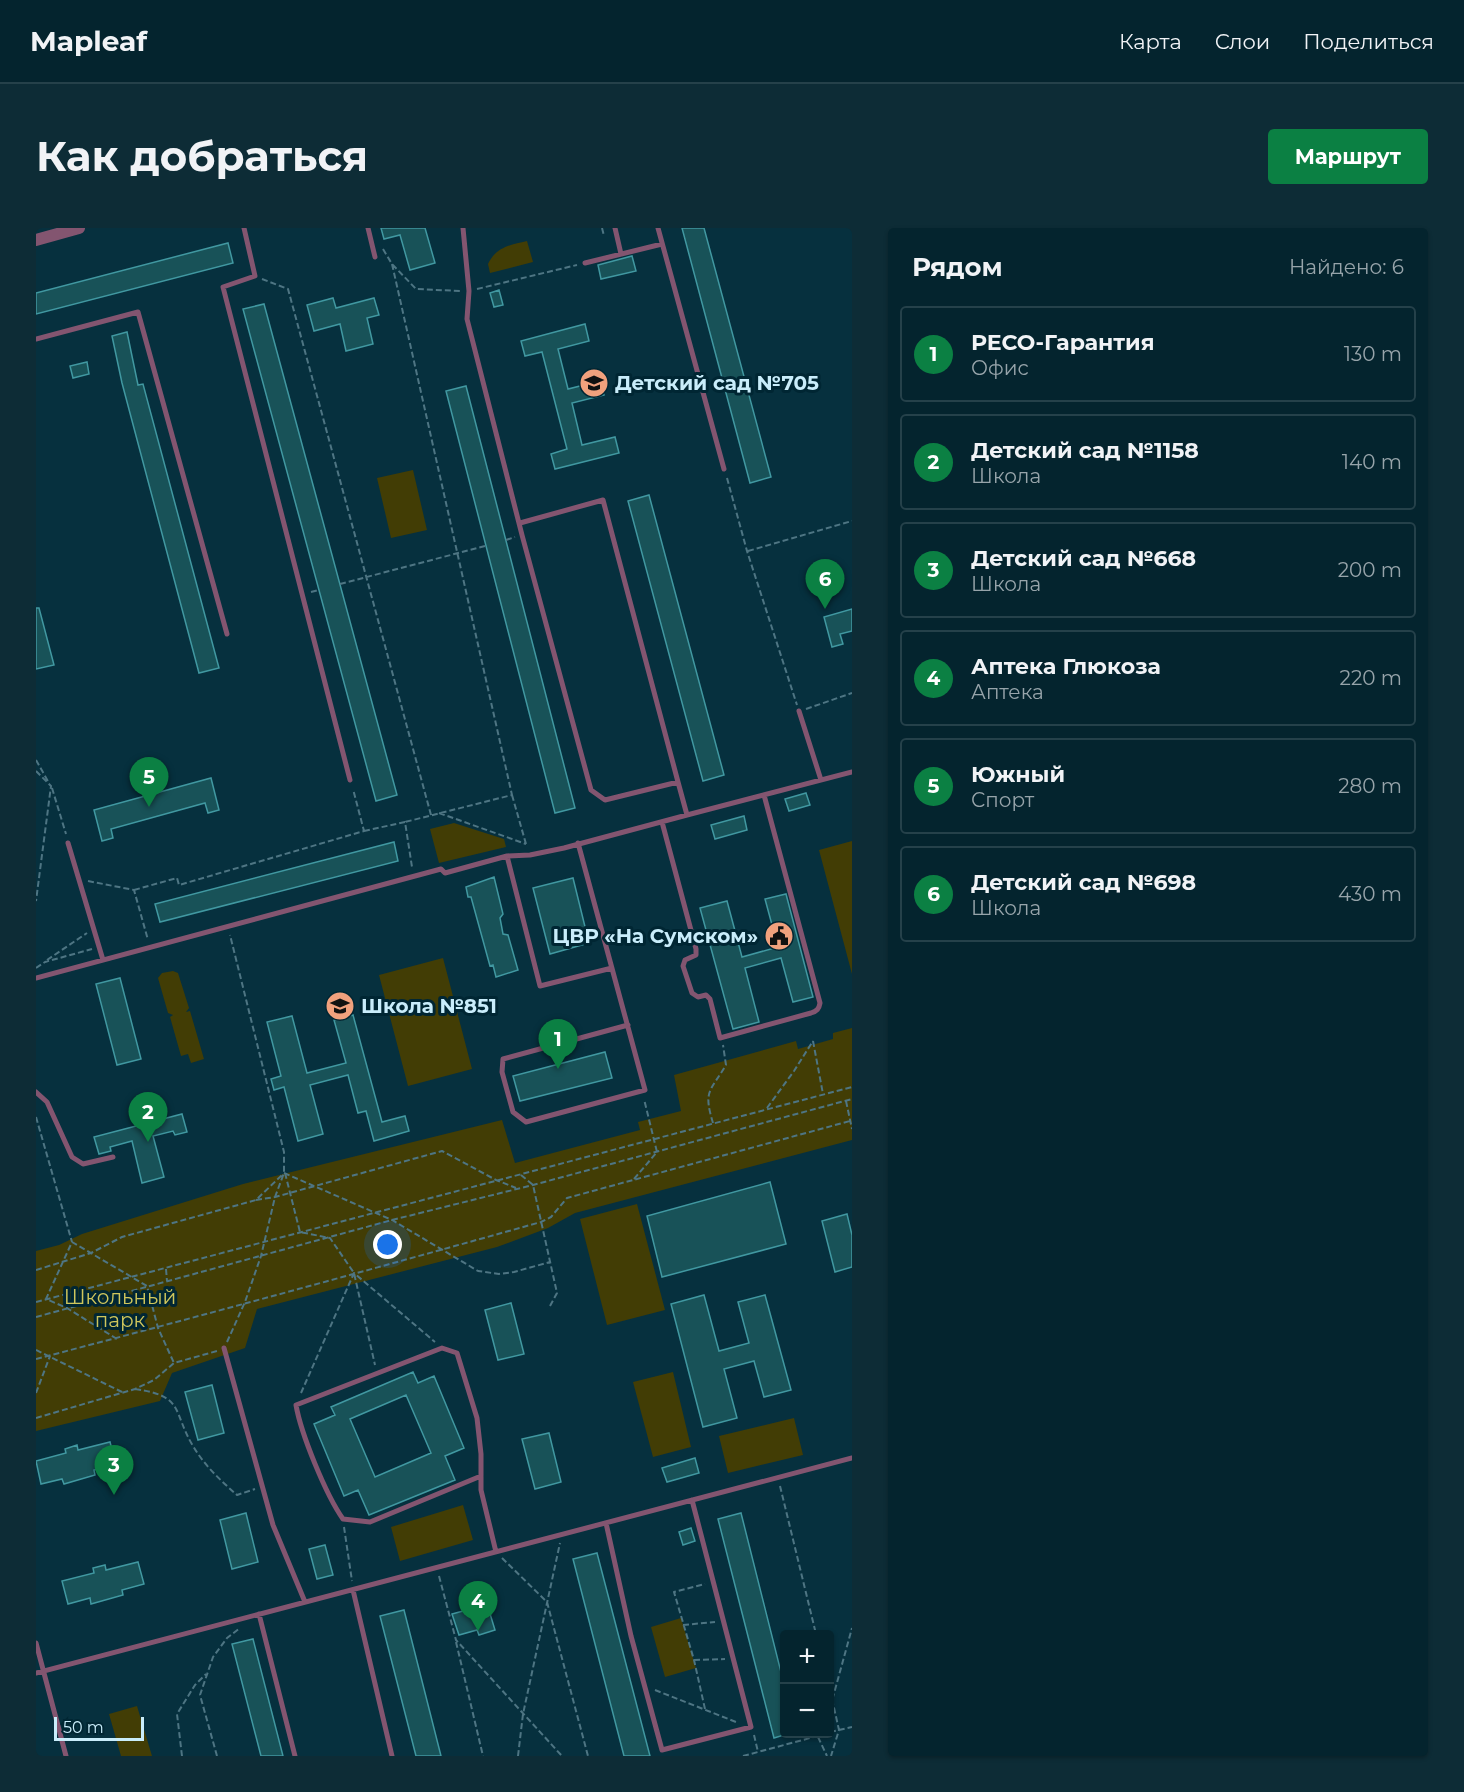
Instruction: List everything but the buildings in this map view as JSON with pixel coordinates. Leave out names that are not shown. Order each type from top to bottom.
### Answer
[{"type":"street","points":[[36,240],[79,228]]},
{"type":"lane","points":[[244,228],[255,276],[223,287],[351,780]]},
{"type":"lane","points":[[368,228],[375,257]]},
{"type":"lane","points":[[463,228],[469,291],[467,319],[591,790],[605,800],[678,782]]},
{"type":"lane","points":[[615,228],[621,254]]},
{"type":"lane","points":[[658,228],[724,469]]},
{"type":"lane","points":[[585,263],[662,244]]},
{"type":"lane","points":[[36,339],[138,312],[227,634]]},
{"type":"lane","points":[[520,523],[603,500],[687,815]]},
{"type":"lane","points":[[799,711],[821,780]]},
{"type":"lane","points":[[36,978],[441,869],[445,873],[507,856],[530,855],[564,848],[852,772]]},
{"type":"lane","points":[[662,822],[696,949],[696,955],[685,960],[683,966],[692,993],[698,997],[706,995],[710,999],[720,1038],[811,1014],[819,1007],[764,795]]},
{"type":"lane","points":[[68,843],[103,960]]},
{"type":"lane","points":[[578,843],[628,1025],[645,1090],[525,1122],[513,1112],[502,1072],[503,1059],[628,1025]]},
{"type":"lane","points":[[507,856],[540,986],[612,968]]},
{"type":"lane","points":[[36,1092],[47,1102],[72,1157],[83,1164],[113,1157]]},
{"type":"lane","points":[[224,1348],[273,1525],[305,1602]]},
{"type":"lane","points":[[481,1476],[370,1522],[343,1519],[334,1507],[298,1419],[296,1405],[442,1348],[457,1353],[477,1418],[481,1454],[481,1476],[480,1490],[496,1552]]},
{"type":"lane","points":[[36,1673],[852,1458]]},
{"type":"lane","points":[[606,1522],[631,1636],[662,1750],[749,1727],[734,1659],[692,1500]]},
{"type":"lane","points":[[353,1590],[392,1756]]},
{"type":"lane","points":[[259,1614],[296,1756]]},
{"type":"lane","points":[[36,1644],[66,1756]]},
{"type":"path","points":[[602,228],[604,236]]},
{"type":"path","points":[[392,264],[512,795],[530,855]]},
{"type":"path","points":[[255,276],[288,289],[431,815]]},
{"type":"path","points":[[724,469],[747,551],[799,711],[852,693]]},
{"type":"path","points":[[747,551],[852,521]]},
{"type":"path","points":[[340,584],[485,546]]},
{"type":"path","points":[[36,760],[51,786],[68,843]]},
{"type":"path","points":[[36,771],[51,786]]},
{"type":"path","points":[[351,780],[364,831]]},
{"type":"path","points":[[36,902],[51,786]]},
{"type":"path","points":[[79,880],[134,890],[177,878],[179,885],[364,831],[512,795]]},
{"type":"path","points":[[439,813],[526,843]]},
{"type":"path","points":[[405,822],[414,876]]},
{"type":"path","points":[[134,890],[150,947]]},
{"type":"path","points":[[227,926],[284,1152],[284,1173],[300,1232]]},
{"type":"path","points":[[36,968],[94,929]]},
{"type":"path","points":[[45,962],[99,946]]},
{"type":"path","points":[[713,1123],[707,1100],[709,1090],[726,1065],[720,1038]]},
{"type":"path","points":[[765,1109],[813,1041],[823,1094]]},
{"type":"path","points":[[36,1302],[852,1087]]},
{"type":"path","points":[[645,1090],[643,1101],[657,1152]]},
{"type":"path","points":[[36,1317],[392,1220],[533,1185],[852,1099]]},
{"type":"path","points":[[846,1101],[852,1129]]},
{"type":"path","points":[[36,1117],[72,1242],[46,1299]]},
{"type":"path","points":[[36,1359],[159,1328],[245,1302],[541,1222],[551,1217],[567,1198],[850,1121]]},
{"type":"path","points":[[36,1270],[91,1253],[122,1237],[442,1151],[516,1188]]},
{"type":"path","points":[[634,1180],[657,1152]]},
{"type":"path","points":[[284,1173],[392,1220],[471,1268],[490,1273],[514,1272],[550,1262]]},
{"type":"path","points":[[36,1418],[135,1389],[154,1380],[174,1363],[224,1348],[245,1302],[261,1256],[275,1197],[284,1173]]},
{"type":"path","points":[[256,1200],[284,1173]]},
{"type":"path","points":[[520,1175],[533,1185],[557,1293],[550,1306]]},
{"type":"path","points":[[300,1232],[330,1238],[354,1273],[442,1348]]},
{"type":"path","points":[[72,1242],[147,1286],[159,1328],[174,1363]]},
{"type":"path","points":[[166,1268],[166,1281]]},
{"type":"path","points":[[354,1273],[377,1374]]},
{"type":"path","points":[[296,1405],[354,1273]]},
{"type":"path","points":[[46,1299],[67,1308],[117,1339]]},
{"type":"path","points":[[36,1350],[122,1392]]},
{"type":"path","points":[[36,1393],[50,1356]]},
{"type":"path","points":[[135,1389],[165,1395],[177,1410],[193,1446],[224,1484],[237,1495],[262,1485]]},
{"type":"path","points":[[778,1478],[815,1630]]},
{"type":"path","points":[[343,1519],[353,1590]]},
{"type":"path","points":[[518,1756],[523,1714],[561,1534]]},
{"type":"path","points":[[496,1552],[548,1602],[588,1756]]},
{"type":"path","points":[[437,1567],[483,1756]]},
{"type":"path","points":[[705,1709],[694,1660],[674,1592],[706,1584]]},
{"type":"path","points":[[683,1625],[724,1621]]},
{"type":"path","points":[[217,1756],[200,1695],[213,1657],[219,1647],[243,1626]]},
{"type":"path","points":[[834,1695],[852,1628]]},
{"type":"path","points":[[456,1640],[562,1756]]},
{"type":"path","points":[[694,1660],[734,1659]]},
{"type":"path","points":[[182,1756],[177,1714],[195,1685],[208,1672]]},
{"type":"path","points":[[644,1686],[749,1727],[758,1752]]},
{"type":"path","points":[[829,1756],[839,1730],[834,1710]]},
{"type":"path","points":[[834,1731],[852,1726]]},
{"type":"path","points":[[743,1756],[805,1738]]},
{"type":"path","points":[[817,1738],[829,1756]]},
{"type":"green space","points":[[527,241],[533,262],[490,273],[488,264],[499,250]]},
{"type":"green space","points":[[413,470],[427,530],[391,538],[377,478]]},
{"type":"green space","points":[[454,823],[504,839],[506,847],[439,863],[430,829]]},
{"type":"green space","points":[[852,841],[852,974],[819,850]]},
{"type":"green space","points":[[443,958],[472,1069],[408,1086],[379,975]]},
{"type":"green space","points":[[173,971],[178,973],[189,1008],[186,1012],[190,1011],[204,1059],[191,1063],[188,1054],[181,1056],[170,1017],[173,1015],[168,1013],[158,978],[162,973]]},
{"type":"green space","name":"Школьный парк","points":[[852,1028],[852,1140],[575,1213],[548,1228],[497,1247],[257,1309],[245,1348],[172,1373],[160,1401],[36,1431],[36,1251],[59,1245],[82,1234],[243,1184],[502,1120],[515,1163],[640,1130],[638,1122],[681,1111],[674,1075],[796,1041],[798,1049],[833,1039],[833,1033]]},
{"type":"green space","points":[[637,1204],[665,1310],[607,1325],[580,1219]]},
{"type":"green space","points":[[673,1372],[691,1447],[653,1457],[633,1382]]},
{"type":"green space","points":[[794,1418],[803,1455],[728,1473],[719,1436]]},
{"type":"green space","points":[[463,1505],[473,1540],[400,1561],[391,1527]]},
{"type":"green space","points":[[681,1618],[696,1668],[665,1677],[651,1627]]},
{"type":"green space","points":[[137,1706],[152,1756],[121,1756],[109,1714]]},
{"type":"place","name":"Детский сад №705","points":[[594,383]]},
{"type":"place","name":"Детский сад №698","points":[[825,609]]},
{"type":"place","name":"Южный","points":[[149,807]]},
{"type":"place","name":"ЦВР «На Сумском»","points":[[779,936]]},
{"type":"place","name":"Школа №851","points":[[340,1006]]},
{"type":"place","name":"РЕСО-Гарантия","points":[[558,1069]]},
{"type":"place","name":"Детский сад №1158","points":[[148,1142]]},
{"type":"place","name":"Детский сад №668","points":[[114,1495]]},
{"type":"place","name":"Аптека Глюкоза","points":[[478,1631]]}]
